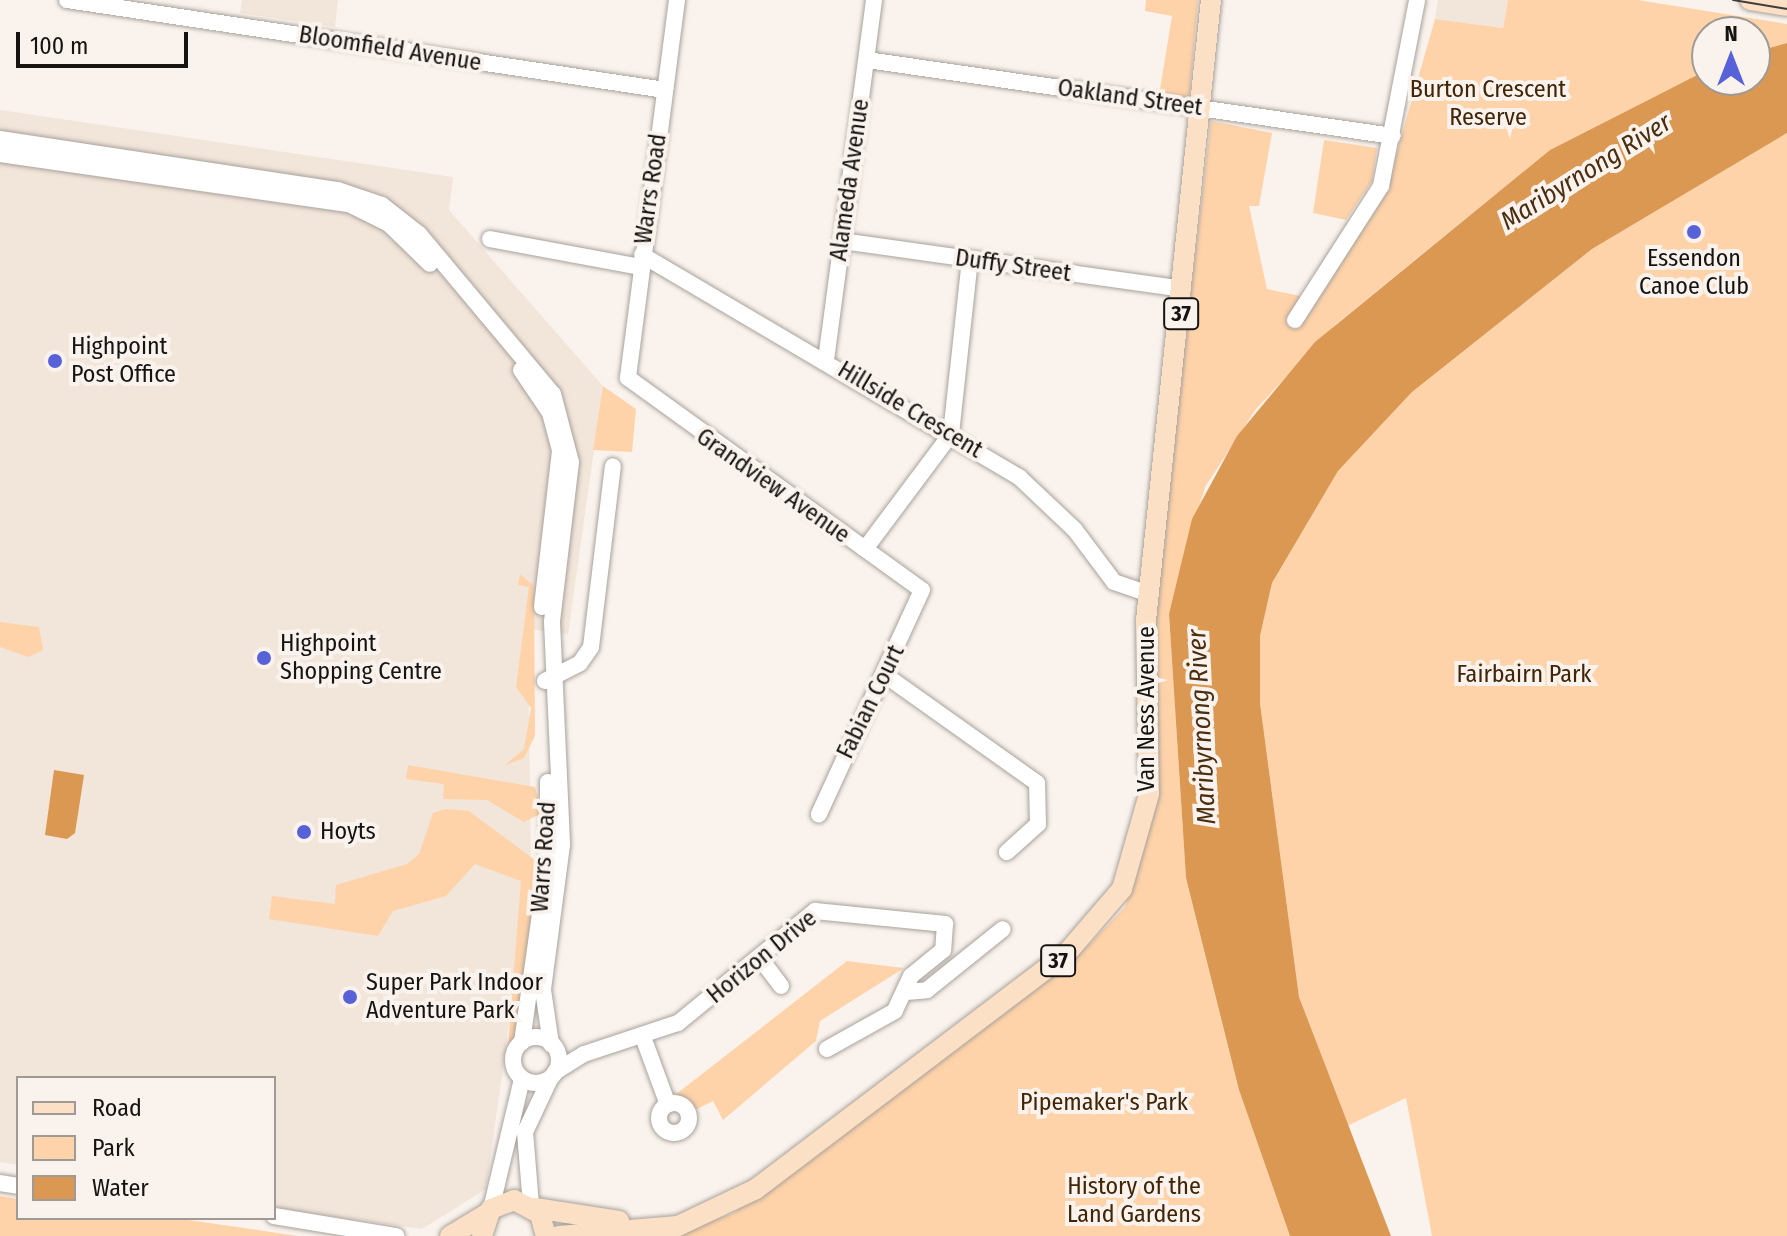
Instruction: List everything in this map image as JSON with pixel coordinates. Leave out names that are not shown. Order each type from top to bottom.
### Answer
[{"type":"main road","name":"Van Ness Avenue","points":[[559,1236],[678,1226],[740,1198],[1066,954],[1113,905],[1140,845],[1149,794],[1148,599],[1202,109],[1211,0]]},
{"type":"main road","name":"Van Ness Avenue","points":[[1210,32],[1218,0]]},
{"type":"main road","points":[[1750,0],[1787,6]]},
{"type":"main road","name":"Van Ness Avenue","points":[[533,1206],[646,1222],[740,1198]]},
{"type":"main road","name":"37","points":[[450,1236],[489,1211],[514,1200],[533,1206]]},
{"type":"main road","points":[[533,1206],[546,1236]]},
{"type":"main road","points":[[482,1236],[489,1211]]},
{"type":"street","name":"Bloomfield Avenue","points":[[67,0],[665,90]]},
{"type":"street","name":"Warrs Road","points":[[628,378],[677,0]]},
{"type":"street","name":"Alameda Avenue","points":[[826,360],[874,0]]},
{"type":"street","points":[[1295,320],[1381,186],[1417,0]]},
{"type":"street","name":"Oakland Street","points":[[867,60],[1393,136]]},
{"type":"street","points":[[0,139],[338,190],[410,225],[542,378],[564,418],[571,462],[553,605],[549,681]]},
{"type":"street","points":[[0,154],[349,204],[403,235],[533,384],[554,423],[559,468],[542,606],[549,681]]},
{"type":"street","name":"Hillside Crescent","points":[[490,239],[641,262],[677,273],[943,429],[1028,485],[1114,582],[1148,599]]},
{"type":"street","name":"Duffy Street","points":[[842,241],[1183,289]]},
{"type":"street","points":[[865,549],[923,466],[943,429],[952,394],[970,260]]},
{"type":"street","name":"Grandview Avenue","points":[[628,378],[922,590]]},
{"type":"street","points":[[549,681],[591,647],[613,466]]},
{"type":"street","name":"Fabian Court","points":[[819,814],[922,590]]},
{"type":"street","points":[[885,675],[1037,783],[1038,824],[1007,852]]},
{"type":"street","name":"Warrs Road","points":[[522,1079],[513,1058],[522,1042],[549,846],[549,681]]},
{"type":"street","name":"Warrs Road","points":[[549,681],[562,845],[542,1000],[553,1046],[553,1075]]},
{"type":"street","name":"Horizon Drive","points":[[553,1075],[584,1054],[678,1023],[822,908],[940,920],[948,930],[945,947],[913,974],[905,996],[885,1018],[827,1049]]},
{"type":"street","name":"Horizon Drive","points":[[905,996],[923,993],[1003,929]]},
{"type":"street","points":[[760,958],[781,986]]},
{"type":"street","points":[[643,1037],[668,1105]]},
{"type":"street","name":"Horizon Drive","points":[[522,1042],[553,1046],[643,1037]]},
{"type":"street","points":[[489,1211],[522,1079],[553,1075]]},
{"type":"street","points":[[533,1206],[525,1132],[553,1075]]},
{"type":"street","points":[[276,1216],[396,1236]]},
{"type":"street","points":[[353,1228],[369,1236]]},
{"type":"shaded area","points":[[242,0],[338,0],[335,27],[240,13]]},
{"type":"shaded area","points":[[1438,0],[1508,0],[1503,28],[1435,19]]},
{"type":"shaded area","name":"Highpoint Shopping Centre","points":[[0,110],[453,177],[449,210],[603,386],[568,634],[528,629],[531,868],[486,1189],[422,1229],[276,1208],[276,1076],[16,1076],[16,1165],[0,1162]]},
{"type":"green space","points":[[1146,0],[1198,0],[1189,100],[1159,95],[1172,16],[1145,11]]},
{"type":"green space","points":[[1508,0],[1638,0],[1737,16],[1691,16],[1691,78],[1550,150],[1335,325],[1256,409],[1205,487],[1169,614],[1186,878],[1239,1090],[1290,1236],[656,1236],[732,1214],[1075,959],[1125,907],[1157,800],[1152,621],[1211,121],[1272,133],[1259,206],[1249,206],[1267,289],[1315,299],[1388,183],[1435,19],[1503,28]]},
{"type":"green space","points":[[1771,21],[1787,24],[1787,43],[1771,48]]},
{"type":"green space","name":"Fairbairn Park","points":[[1787,133],[1787,1236],[1432,1236],[1406,1098],[1347,1126],[1299,997],[1260,703],[1260,636],[1272,583],[1338,471],[1412,392],[1592,249]]},
{"type":"green space","points":[[1324,140],[1377,148],[1372,181],[1346,220],[1313,213]]},
{"type":"green space","points":[[603,386],[636,409],[632,452],[593,450]]},
{"type":"green space","points":[[520,574],[534,586],[535,736],[524,758],[504,766],[524,749],[531,708],[516,687],[529,587],[518,585]]},
{"type":"green space","points":[[0,622],[39,627],[43,650],[28,657],[0,647]]},
{"type":"green space","points":[[408,765],[535,787],[542,813],[524,822],[487,800],[443,799],[444,784],[406,779]]},
{"type":"green space","points":[[446,809],[469,811],[540,864],[518,1038],[508,1045],[521,881],[475,864],[446,896],[393,911],[378,936],[269,919],[272,896],[335,904],[336,885],[407,864],[419,854],[433,813]]},
{"type":"green space","points":[[847,961],[904,968],[820,1021],[816,1041],[723,1120],[713,1101],[695,1110],[675,1095]]},
{"type":"green space","points":[[0,1196],[16,1199],[16,1220],[189,1220],[298,1236],[0,1236]]},
{"type":"water","name":"Maribyrnong River","points":[[1787,43],[1787,133],[1592,249],[1412,392],[1338,471],[1272,583],[1260,636],[1260,703],[1299,997],[1391,1236],[1290,1236],[1239,1090],[1186,878],[1169,614],[1192,519],[1237,436],[1315,342],[1550,150],[1691,78],[1691,96],[1771,96],[1771,48]]},
{"type":"water","points":[[54,770],[84,775],[75,833],[67,839],[45,835]]},
{"type":"tram line","points":[[1733,0],[1787,9]]},
{"type":"place","name":"Essendon Canoe Club","points":[[1694,232]]},
{"type":"place","name":"Highpoint Post Office","points":[[55,361]]},
{"type":"place","name":"Highpoint Shopping Centre","points":[[264,658]]},
{"type":"place","name":"Hoyts","points":[[304,832]]},
{"type":"place","name":"Super Park Indoor Adventure Park","points":[[350,997]]},
{"type":"park label","name":"Burton Crescent Reserve","points":[[1488,104]]},
{"type":"park label","name":"Pipemaker's Park","points":[[1104,1103]]},
{"type":"park label","name":"History of the Land Gardens","points":[[1134,1201]]}]
